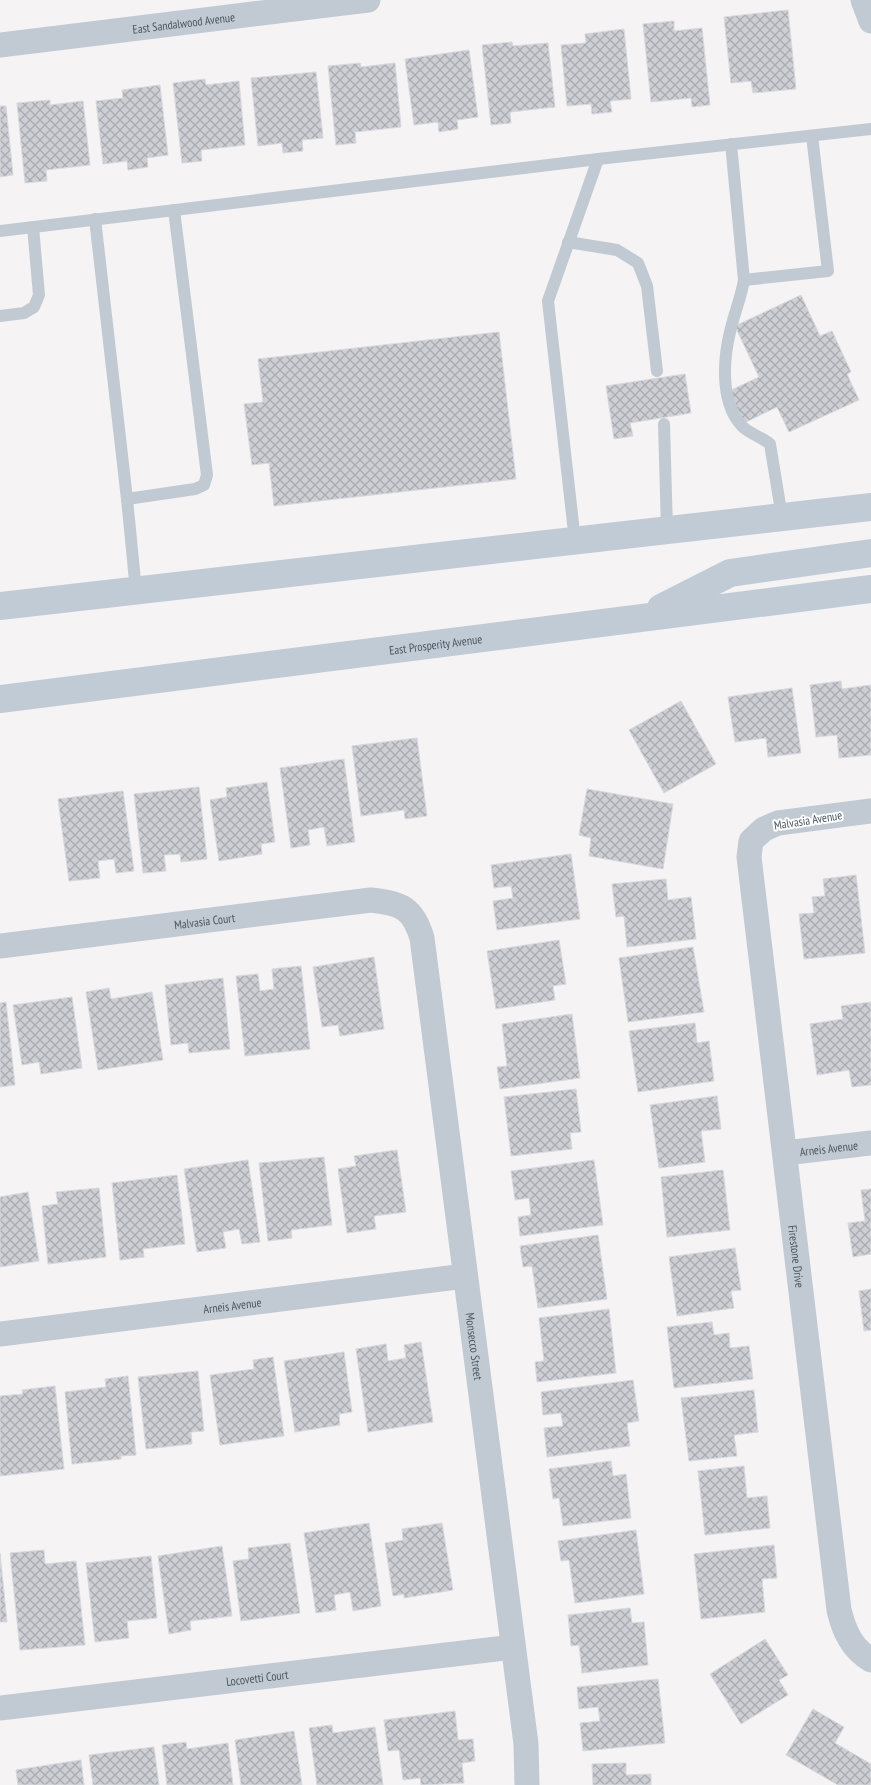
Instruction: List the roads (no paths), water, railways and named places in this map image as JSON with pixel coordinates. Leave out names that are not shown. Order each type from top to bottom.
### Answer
[{"type":"main road","points":[[0,606],[871,507]]},
{"type":"main road","points":[[644,616],[730,573],[871,553]]},
{"type":"main road","name":"East Prosperity Avenue","points":[[0,699],[644,616],[871,589]]},
{"type":"street","name":"East Sandalwood Avenue","points":[[0,45],[368,0]]},
{"type":"street","points":[[862,0],[871,21]]},
{"type":"street","name":"Malvasia Avenue","points":[[751,841],[764,829],[778,823],[871,811]]},
{"type":"street","name":"Firestone Drive","points":[[751,841],[751,875],[786,1153],[839,1610],[843,1626],[850,1640],[862,1655],[871,1660]]},
{"type":"street","name":"Malvasia Court","points":[[0,946],[372,900],[393,902],[408,910]]},
{"type":"street","name":"Monsecco Street","points":[[408,910],[418,924],[422,938],[526,1744],[527,1785]]},
{"type":"street","name":"Arneis Avenue","points":[[786,1153],[871,1143]]},
{"type":"street","name":"Arneis Avenue","points":[[0,1334],[465,1276]]},
{"type":"street","name":"Locovetti Court","points":[[0,1708],[513,1647]]},
{"type":"lane","points":[[0,231],[598,159],[871,129]]},
{"type":"lane","points":[[744,280],[828,271],[812,136]]},
{"type":"lane","points":[[731,144],[744,280],[740,303],[730,332],[726,363],[727,393],[730,408],[745,428],[770,444],[782,517]]},
{"type":"lane","points":[[575,541],[548,300],[598,159]]},
{"type":"lane","points":[[127,498],[195,489],[204,484],[207,475],[174,210]]},
{"type":"lane","points":[[95,219],[136,591]]},
{"type":"lane","points":[[0,316],[24,313],[34,307],[39,295],[33,227]]},
{"type":"lane","points":[[568,242],[617,250],[638,263],[647,286],[657,370]]},
{"type":"lane","points":[[664,424],[668,530]]}]
